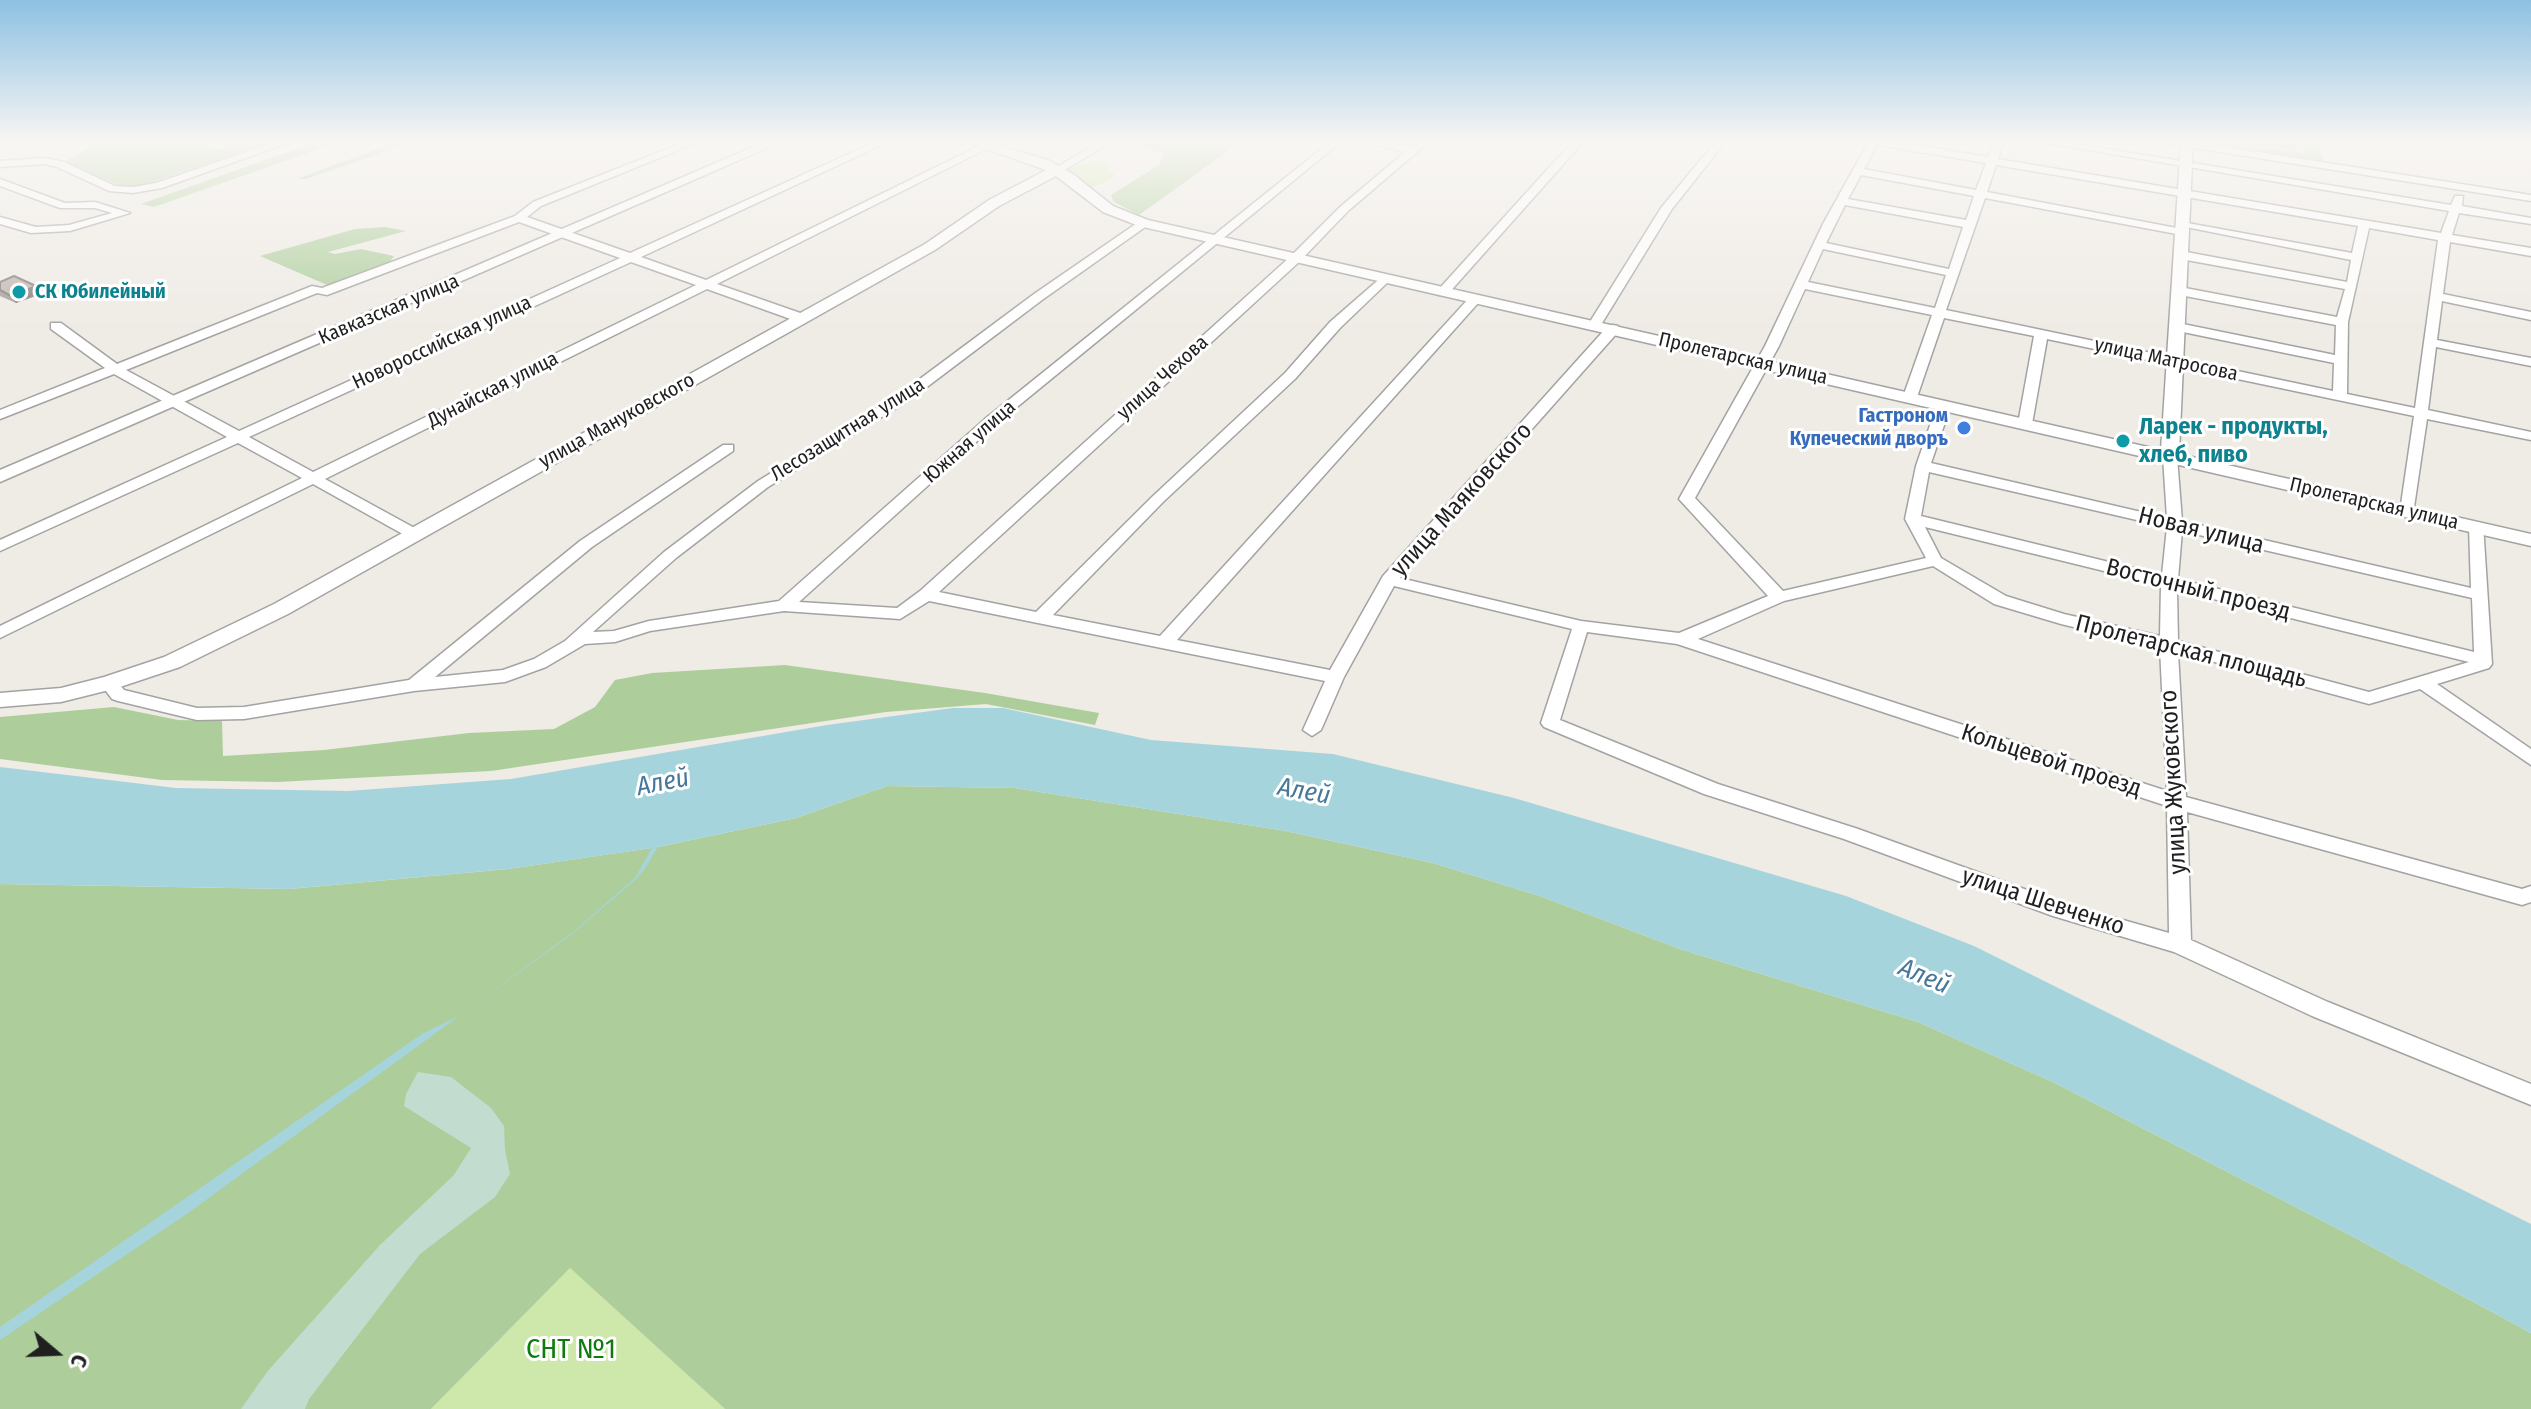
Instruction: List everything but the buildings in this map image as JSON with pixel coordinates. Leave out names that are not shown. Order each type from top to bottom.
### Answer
[{"type":"street","points":[[0,220],[35,231],[70,228],[124,213],[101,207]]},
{"type":"street","points":[[0,415],[320,290],[519,218],[533,207]]},
{"type":"street","name":"Кавказская улица","points":[[0,477],[626,207]]},
{"type":"street","name":"Новороссийская улица","points":[[0,546],[740,207]]},
{"type":"street","name":"Дунайская улица","points":[[0,633],[863,207]]},
{"type":"street","name":"улица Мануковского","points":[[0,700],[61,695],[109,683],[172,662],[281,609],[930,247],[989,207]]},
{"type":"street","name":"Пролетарская улица","points":[[1105,207],[1144,223],[1217,241],[1760,362],[2531,540]]},
{"type":"street","name":"Южная улица","points":[[784,606],[990,422],[1258,207]]},
{"type":"street","name":"улица Чехова","points":[[784,606],[900,614],[926,595],[1295,259],[1347,207]]},
{"type":"street","points":[[1443,292],[1520,207]]},
{"type":"street","points":[[1594,325],[1668,207]]},
{"type":"street","points":[[1779,597],[1687,499],[1760,362],[1772,346],[1839,207]]},
{"type":"street","points":[[1874,207],[1968,224]]},
{"type":"street","points":[[1910,397],[1974,207]]},
{"type":"street","points":[[2053,207],[2358,258]]},
{"type":"street","name":"улица Жуковского","points":[[2180,945],[2169,583],[2175,526],[2170,457],[2184,207]]},
{"type":"street","points":[[2267,207],[2531,252]]},
{"type":"street","points":[[2447,207],[2531,221]]},
{"type":"street","points":[[2408,511],[2445,237],[2455,208]]},
{"type":"street","points":[[519,218],[801,318]]},
{"type":"street","name":"Лесозащитная улица","points":[[563,650],[670,555],[763,484],[906,396],[1038,297],[1144,223]]},
{"type":"street","points":[[2340,396],[2342,322],[2364,223]]},
{"type":"street","points":[[1819,245],[1952,273]]},
{"type":"street","points":[[2181,255],[2352,287]]},
{"type":"street","points":[[1040,618],[1158,499],[1290,376],[1335,325],[1384,279]]},
{"type":"street","name":"улица Матросова","points":[[1801,284],[2531,436]]},
{"type":"street","points":[[2180,291],[2342,322]]},
{"type":"street","points":[[2436,296],[2531,316]]},
{"type":"street","points":[[1163,644],[1475,299]]},
{"type":"street","points":[[56,326],[115,369],[414,534]]},
{"type":"street","points":[[2178,327],[2341,360]]},
{"type":"street","name":"улица Маяковского","points":[[1312,730],[1335,677],[1389,580],[1613,329]]},
{"type":"street","points":[[2025,424],[2041,334]]},
{"type":"street","points":[[2430,342],[2531,362]]},
{"type":"street","points":[[1679,639],[1703,632],[1779,597],[1935,561],[1913,519],[1923,466],[1944,405]]},
{"type":"street","points":[[414,685],[586,544],[728,448]]},
{"type":"street","name":"Новая улица","points":[[1923,466],[2480,595]]},
{"type":"street","name":"Восточный проезд","points":[[1913,519],[2483,660]]},
{"type":"street","points":[[2477,527],[2483,660]]},
{"type":"street","name":"Пролетарская площадь","points":[[1935,561],[2000,600],[2061,619],[2169,644],[2369,698],[2483,664],[2483,660]]},
{"type":"street","name":"Кольцевой проезд","points":[[1389,580],[1581,626],[1679,639],[2177,802],[2522,897],[2531,894]]},
{"type":"street","points":[[926,595],[1335,677]]},
{"type":"street","points":[[109,683],[118,695],[197,714],[244,713],[414,685],[505,676],[540,663],[581,639],[784,606]]},
{"type":"street","name":"улица Шевченко","points":[[1581,626],[1550,723],[1711,789],[1851,834],[2060,910],[2180,945],[2320,1009],[2531,1095]]},
{"type":"street","points":[[2422,682],[2531,758]]},
{"type":"green space","points":[[1123,207],[1150,207],[1139,215]]},
{"type":"green space","points":[[385,227],[406,231],[328,252],[335,254],[361,249],[394,256],[389,263],[327,285],[260,256],[355,229]]},
{"type":"green space","points":[[785,665],[985,693],[1099,713],[1095,725],[986,704],[886,712],[491,771],[277,782],[162,780],[0,759],[0,717],[114,707],[178,720],[222,721],[223,756],[324,750],[469,733],[554,729],[595,707],[615,680],[652,673]]},
{"type":"green space","points":[[887,786],[1015,788],[1286,831],[1433,863],[1540,896],[1680,949],[1918,1022],[2053,1082],[2348,1234],[2531,1333],[2531,1409],[725,1409],[570,1268],[431,1409],[0,1409],[0,884],[289,889],[508,869],[658,847],[796,818]]},
{"type":"green space","points":[[418,1072],[451,1077],[491,1108],[504,1126],[510,1174],[495,1197],[420,1254],[309,1399],[305,1409],[241,1409],[267,1372],[380,1245],[454,1175],[471,1148],[404,1106],[406,1094]]},
{"type":"green space","name":"СНТ №1","points":[[570,1268],[725,1409],[431,1409]]},
{"type":"water","name":"Алей","points":[[953,708],[1003,708],[1151,740],[1333,754],[1514,798],[1846,896],[1974,946],[2531,1224],[2531,1333],[2348,1234],[2053,1082],[1918,1022],[1680,949],[1540,896],[1433,863],[1286,831],[1015,788],[887,786],[796,818],[658,847],[635,880],[572,934],[188,1213],[0,1340],[0,1327],[422,1034],[459,1016],[573,932],[635,878],[652,848],[508,869],[289,889],[0,884],[0,767],[176,788],[348,791],[511,779],[827,725]]},
{"type":"place","name":"СК Юбилейный","points":[[19,292]]},
{"type":"place","name":"Гастроном Купеческий дворъ","points":[[1964,428]]},
{"type":"place","name":"Ларек - продукты, хлеб, пиво","points":[[2123,441]]}]
